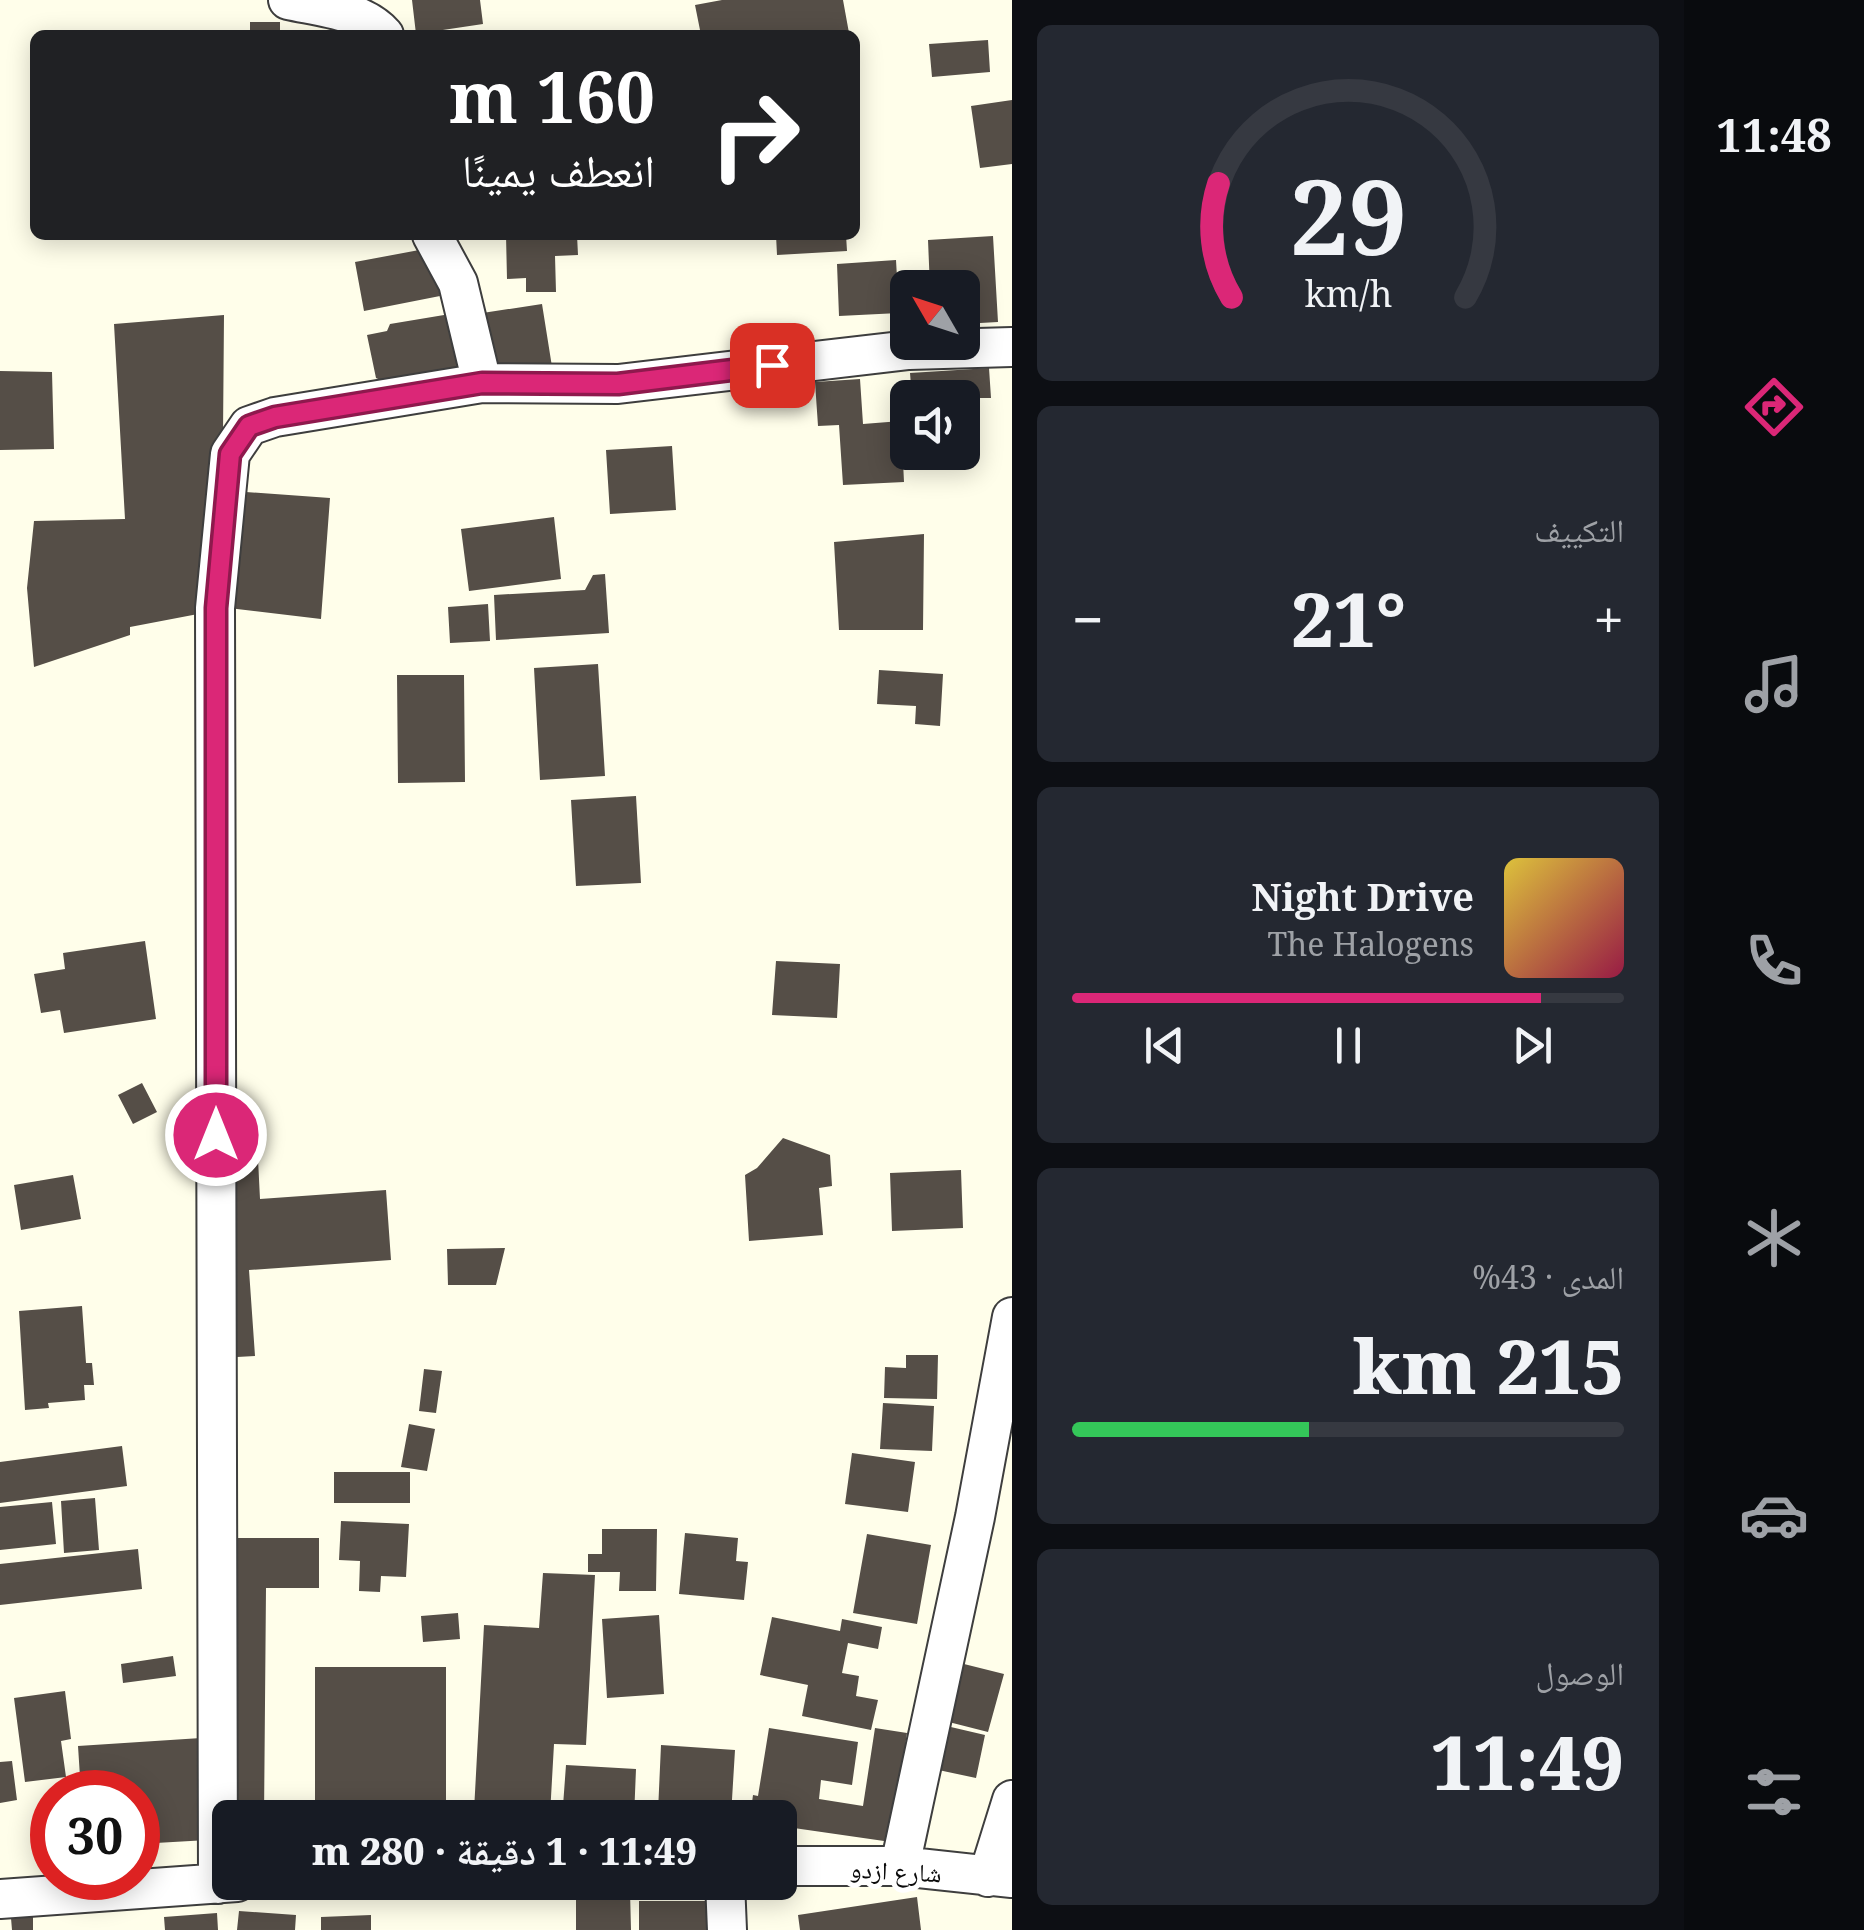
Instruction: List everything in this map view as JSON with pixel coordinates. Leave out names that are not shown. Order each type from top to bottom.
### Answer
[{"type":"street","points":[[288,0],[344,13],[380,30]]},
{"type":"street","points":[[435,240],[458,283],[482,383]]},
{"type":"street","points":[[227,1800],[216,608],[230,454],[249,426],[275,417],[482,383],[618,384],[909,350],[1012,348]]},
{"type":"street","points":[[900,1866],[975,1517],[1012,1317]]},
{"type":"street","points":[[1000,1878],[1012,1800]]},
{"type":"street","name":"شارع ازدو","points":[[797,1866],[900,1866],[1000,1878]]},
{"type":"street","points":[[0,1899],[212,1884]]},
{"type":"street","points":[[725,1900],[726,1930]]},
{"type":"building","points":[[412,0],[480,0],[483,24],[416,30]]},
{"type":"building","points":[[722,0],[843,0],[848,30],[700,30],[695,5]]},
{"type":"building","points":[[250,22],[280,22],[280,30],[250,30]]},
{"type":"building","points":[[988,40],[990,72],[932,77],[929,44]]},
{"type":"building","points":[[1012,100],[1012,164],[980,168],[971,106]]},
{"type":"building","points":[[993,236],[998,322],[980,323],[980,270],[929,270],[928,240]]},
{"type":"building","points":[[506,240],[577,240],[578,255],[555,256],[556,292],[526,292],[526,278],[507,279]]},
{"type":"building","points":[[776,240],[846,240],[847,251],[777,255]]},
{"type":"building","points":[[430,248],[440,296],[364,311],[355,262]]},
{"type":"building","points":[[896,260],[897,270],[890,270],[890,313],[839,316],[837,264]]},
{"type":"building","points":[[542,304],[553,373],[487,383],[476,314]]},
{"type":"building","points":[[450,314],[460,377],[396,387],[376,378],[367,335],[387,331],[390,324]]},
{"type":"building","points":[[224,315],[223,434],[198,614],[130,627],[130,635],[34,667],[27,588],[34,521],[125,519],[114,324]]},
{"type":"building","points":[[989,368],[991,398],[980,398],[980,380],[911,380],[910,373]]},
{"type":"building","points":[[0,371],[52,372],[54,449],[0,450]]},
{"type":"building","points":[[860,379],[863,424],[890,422],[890,470],[903,470],[904,482],[843,485],[839,425],[818,426],[815,382]]},
{"type":"building","points":[[672,446],[676,510],[610,514],[606,450]]},
{"type":"building","points":[[232,491],[330,498],[321,619],[220,607]]},
{"type":"building","points":[[554,517],[561,579],[469,591],[461,529]]},
{"type":"building","points":[[924,534],[923,630],[839,630],[834,542]]},
{"type":"building","points":[[605,574],[609,633],[496,640],[494,595],[585,590],[593,575]]},
{"type":"building","points":[[488,604],[490,641],[450,643],[448,607]]},
{"type":"building","points":[[598,664],[605,776],[540,780],[534,668]]},
{"type":"building","points":[[879,670],[943,674],[940,726],[915,724],[916,706],[877,704]]},
{"type":"building","points":[[397,675],[464,675],[465,782],[398,783]]},
{"type":"building","points":[[636,796],[641,883],[576,886],[571,800]]},
{"type":"building","points":[[145,941],[156,1019],[64,1033],[60,1010],[41,1013],[34,974],[65,969],[63,953]]},
{"type":"building","points":[[776,961],[840,964],[837,1018],[772,1015]]},
{"type":"building","points":[[142,1083],[157,1112],[133,1124],[118,1095]]},
{"type":"building","points":[[783,1138],[830,1155],[832,1186],[819,1188],[823,1235],[749,1241],[745,1175],[757,1168]]},
{"type":"building","points":[[258,1159],[260,1199],[386,1190],[391,1260],[249,1270],[255,1356],[237,1357],[224,1161]]},
{"type":"building","points":[[961,1170],[963,1228],[892,1231],[890,1173]]},
{"type":"building","points":[[73,1175],[81,1219],[21,1230],[14,1185]]},
{"type":"building","points":[[505,1248],[496,1285],[448,1285],[447,1249]]},
{"type":"building","points":[[82,1306],[86,1363],[92,1363],[94,1385],[84,1385],[85,1400],[48,1403],[49,1408],[25,1410],[19,1311]]},
{"type":"building","points":[[906,1355],[938,1355],[937,1399],[884,1398],[885,1367],[906,1368]]},
{"type":"building","points":[[424,1369],[442,1371],[436,1413],[419,1411]]},
{"type":"building","points":[[883,1403],[934,1406],[932,1451],[880,1449]]},
{"type":"building","points":[[409,1424],[435,1429],[427,1471],[401,1467]]},
{"type":"building","points":[[122,1446],[127,1486],[0,1503],[0,1462]]},
{"type":"building","points":[[852,1453],[915,1462],[908,1512],[845,1504]]},
{"type":"building","points":[[334,1472],[410,1472],[410,1503],[334,1503]]},
{"type":"building","points":[[95,1498],[99,1550],[64,1553],[61,1501]]},
{"type":"building","points":[[52,1502],[56,1544],[0,1550],[0,1507]]},
{"type":"building","points":[[341,1521],[409,1524],[406,1577],[381,1576],[380,1592],[359,1591],[360,1561],[339,1560]]},
{"type":"building","points":[[602,1529],[657,1529],[656,1591],[619,1591],[620,1572],[588,1572],[588,1554],[602,1554]]},
{"type":"building","points":[[685,1533],[738,1538],[736,1561],[748,1562],[744,1600],[679,1594]]},
{"type":"building","points":[[867,1534],[931,1545],[917,1624],[853,1613]]},
{"type":"building","points":[[233,1538],[319,1538],[319,1588],[266,1588],[264,1800],[231,1800]]},
{"type":"building","points":[[138,1549],[142,1589],[0,1605],[0,1564]]},
{"type":"building","points":[[543,1573],[595,1575],[586,1745],[554,1744],[551,1800],[475,1800],[484,1625],[539,1628]]},
{"type":"building","points":[[458,1613],[460,1639],[423,1642],[421,1616]]},
{"type":"building","points":[[659,1615],[664,1694],[607,1698],[602,1619]]},
{"type":"building","points":[[772,1617],[840,1631],[842,1619],[882,1627],[878,1649],[848,1643],[842,1673],[859,1676],[856,1696],[878,1700],[871,1730],[802,1716],[808,1685],[760,1675]]},
{"type":"building","points":[[173,1656],[176,1676],[123,1683],[121,1664]]},
{"type":"building","points":[[952,1661],[1004,1674],[988,1732],[937,1719]]},
{"type":"building","points":[[315,1667],[446,1667],[446,1800],[315,1800]]},
{"type":"building","points":[[65,1691],[71,1739],[61,1741],[65,1770],[30,1770],[30,1781],[25,1782],[14,1698]]},
{"type":"building","points":[[938,1724],[985,1735],[976,1778],[929,1768]]},
{"type":"building","points":[[769,1728],[858,1742],[852,1785],[821,1780],[819,1799],[863,1806],[875,1728],[907,1733],[891,1842],[797,1828],[797,1800],[752,1800],[753,1795],[758,1796]]},
{"type":"building","points":[[201,1738],[208,1840],[160,1843],[160,1770],[80,1770],[78,1746]]},
{"type":"building","points":[[661,1745],[735,1750],[732,1800],[659,1800]]},
{"type":"building","points":[[12,1761],[17,1800],[0,1803],[0,1762]]},
{"type":"building","points":[[566,1765],[636,1769],[635,1800],[563,1800]]},
{"type":"building","points":[[917,1897],[921,1930],[800,1930],[798,1915]]},
{"type":"building","points":[[576,1900],[630,1900],[631,1930],[576,1930]]},
{"type":"building","points":[[639,1901],[713,1901],[713,1930],[639,1930]]},
{"type":"building","points":[[239,1911],[296,1915],[295,1930],[237,1930]]},
{"type":"building","points":[[217,1913],[218,1930],[165,1930],[164,1917]]},
{"type":"building","points":[[371,1915],[371,1930],[321,1930],[321,1917]]},
{"type":"building","points":[[33,1916],[33,1930],[12,1930],[11,1918]]},
{"type":"route","points":[[216,1135],[216,608],[230,454],[249,426],[275,417],[482,383],[618,384],[772,365]]}]
